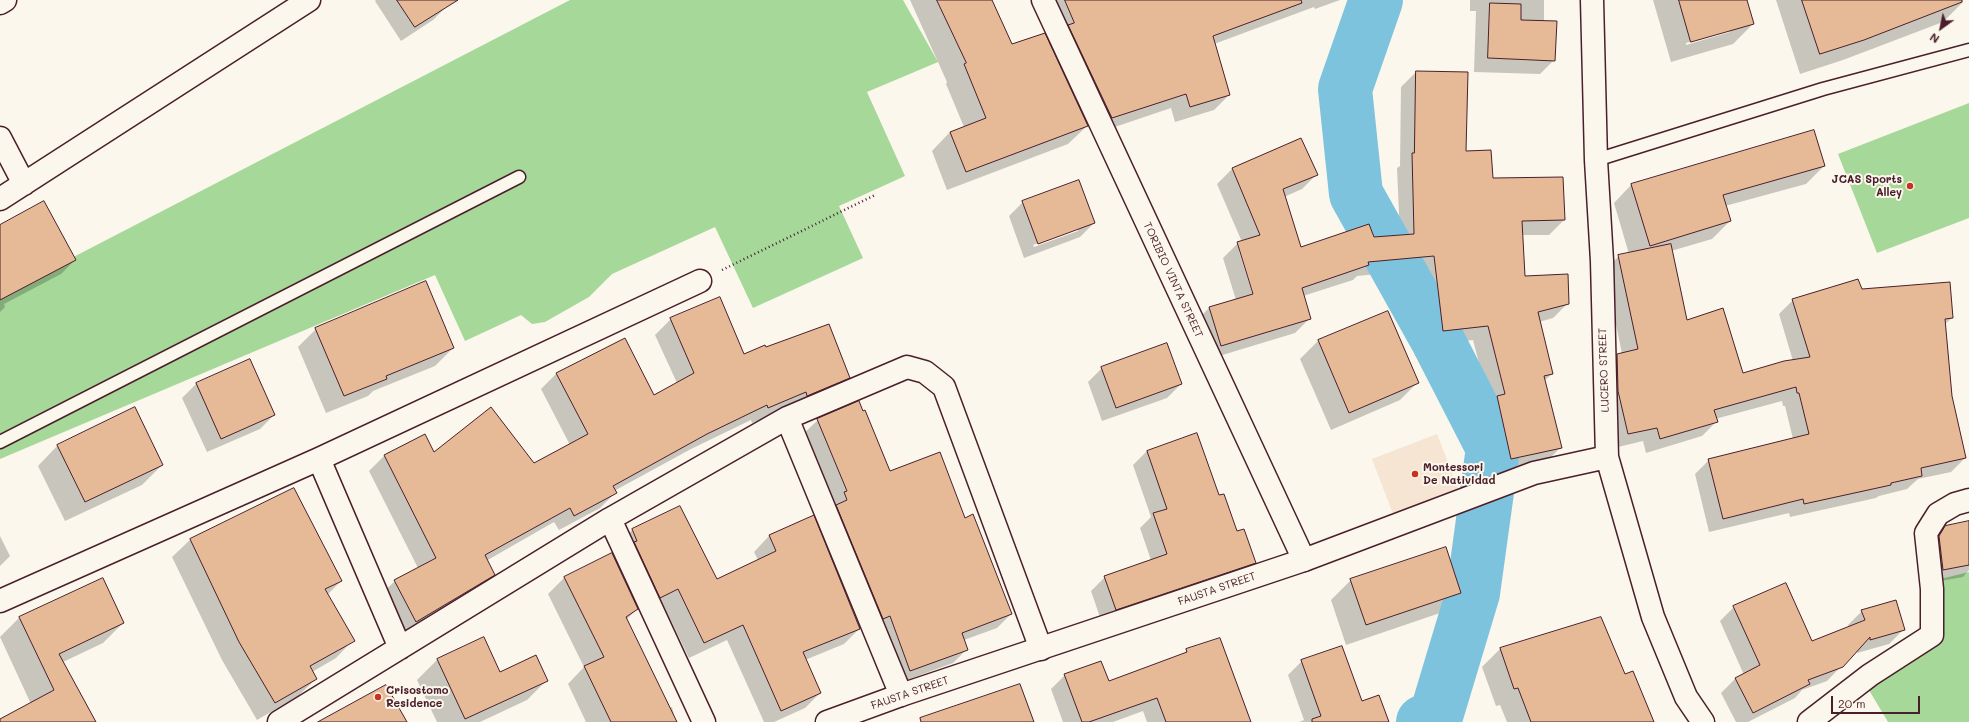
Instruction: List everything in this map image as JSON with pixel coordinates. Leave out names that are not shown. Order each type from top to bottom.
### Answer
[{"type":"street","points":[[0,3],[5,0]]},
{"type":"street","points":[[0,199],[309,0]]},
{"type":"street","name":"TORIBIO VINTA STREET","points":[[1043,0],[1304,560]]},
{"type":"street","name":"LUCERO STREET","points":[[1592,0],[1596,160],[1602,262],[1607,457],[1653,617],[1686,697],[1702,722]]},
{"type":"street","points":[[0,138],[24,184]]},
{"type":"street","points":[[0,601],[319,459],[700,281]]},
{"type":"street","points":[[279,722],[610,519],[786,418],[907,367],[925,372],[944,387],[1041,649]]},
{"type":"street","points":[[786,418],[901,695]]},
{"type":"street","name":"FAUSTA STREET","points":[[826,722],[901,695],[1304,560],[1534,473],[1607,457]]},
{"type":"street","points":[[319,459],[400,648]]},
{"type":"street","points":[[1809,722],[1870,675],[1932,635],[1932,589],[1926,533],[1938,514],[1955,504],[1969,500]]},
{"type":"street","points":[[610,519],[704,722]]},
{"type":"lane","points":[[1596,160],[1824,89],[1969,50]]},
{"type":"lane","points":[[0,442],[519,177]]},
{"type":"path","points":[[700,281],[875,195]]},
{"type":"shaded area","name":"Montessori De Natividad","points":[[1437,434],[1458,488],[1393,514],[1372,459]]},
{"type":"green space","points":[[570,0],[903,0],[938,62],[867,92],[905,176],[839,206],[863,258],[753,308],[715,227],[612,274],[589,297],[545,322],[532,324],[521,315],[465,341],[435,275],[0,459],[0,295]]},
{"type":"green space","name":"JCAS Sports Alley","points":[[1969,103],[1969,218],[1877,253],[1838,154]]},
{"type":"green space","points":[[1969,572],[1969,722],[1888,722],[1857,670],[1937,630],[1936,580]]},
{"type":"building","points":[[397,0],[458,0],[415,27]]},
{"type":"building","points":[[937,0],[992,0],[1012,44],[1045,33],[1088,126],[966,172],[950,132],[986,118],[964,64],[966,63]]},
{"type":"building","points":[[1065,0],[1301,0],[1302,3],[1213,36],[1230,95],[1190,107],[1186,94],[1112,118],[1068,25],[1074,23]]},
{"type":"building","points":[[1679,0],[1747,0],[1754,24],[1691,42]]},
{"type":"building","points":[[1802,0],[1962,0],[1962,2],[1864,40],[1820,54]]},
{"type":"building","points":[[1490,3],[1521,4],[1521,20],[1557,21],[1555,61],[1488,58]]},
{"type":"building","points":[[1416,71],[1468,72],[1466,151],[1491,150],[1493,178],[1563,177],[1565,220],[1522,221],[1525,276],[1568,274],[1569,304],[1538,312],[1553,374],[1544,376],[1562,448],[1511,459],[1497,396],[1505,394],[1488,326],[1443,331],[1434,256],[1368,262],[1369,265],[1302,288],[1311,319],[1221,346],[1209,307],[1253,294],[1237,242],[1260,235],[1232,168],[1301,138],[1318,175],[1283,189],[1301,247],[1369,224],[1374,237],[1414,234],[1412,153],[1414,153]]},
{"type":"building","points":[[1814,130],[1825,166],[1723,195],[1731,221],[1650,246],[1631,184]]},
{"type":"building","points":[[1079,180],[1095,223],[1038,244],[1022,201]]},
{"type":"building","points":[[44,201],[76,260],[0,300],[0,225]]},
{"type":"building","points":[[1671,244],[1687,320],[1723,308],[1743,373],[1784,361],[1810,357],[1792,299],[1858,279],[1862,289],[1950,282],[1953,318],[1945,319],[1952,396],[1966,458],[1921,468],[1922,476],[1891,483],[1891,485],[1804,504],[1803,499],[1723,519],[1708,459],[1809,434],[1799,393],[1797,393],[1796,387],[1714,410],[1718,422],[1660,439],[1657,428],[1628,434],[1618,391],[1617,354],[1638,349],[1618,255]]},
{"type":"building","points":[[426,281],[454,348],[386,376],[387,379],[344,396],[315,328]]},
{"type":"building","points":[[720,297],[744,354],[765,345],[766,347],[829,324],[850,378],[807,396],[806,392],[768,408],[767,405],[707,434],[613,486],[617,493],[574,516],[570,508],[485,555],[495,575],[416,622],[394,580],[436,558],[384,455],[425,434],[434,452],[491,407],[534,463],[588,434],[556,373],[625,338],[654,395],[694,373],[670,318]]},
{"type":"building","points":[[1388,311],[1419,383],[1349,413],[1318,340]]},
{"type":"building","points":[[1167,343],[1182,384],[1116,408],[1101,367]]},
{"type":"building","points":[[250,359],[275,415],[221,439],[196,383]]},
{"type":"building","points":[[859,401],[863,411],[865,410],[890,471],[940,452],[965,518],[973,514],[1012,614],[962,633],[968,650],[910,671],[890,616],[883,619],[836,505],[847,500],[844,492],[847,491],[817,419]]},
{"type":"building","points":[[135,407],[163,465],[85,502],[57,445]]},
{"type":"building","points":[[1197,433],[1219,495],[1224,494],[1237,531],[1244,529],[1256,563],[1116,610],[1104,576],[1167,554],[1153,513],[1167,509],[1147,451]]},
{"type":"building","points":[[294,488],[342,581],[325,589],[355,641],[310,666],[317,679],[275,703],[239,642],[190,539]]},
{"type":"building","points":[[680,506],[717,579],[776,551],[769,535],[814,515],[860,629],[803,652],[821,693],[781,711],[743,625],[704,643],[678,589],[660,598],[634,542],[637,541],[632,529]]},
{"type":"building","points":[[1969,521],[1969,565],[1943,570],[1939,536],[1945,526]]},
{"type":"building","points":[[1446,547],[1461,593],[1366,625],[1350,579]]},
{"type":"building","points":[[612,553],[638,609],[626,617],[677,722],[611,722],[584,666],[604,657],[564,577]]},
{"type":"building","points":[[103,578],[124,623],[59,654],[96,722],[0,722],[0,719],[54,690],[19,617]]},
{"type":"building","points":[[1786,583],[1812,641],[1865,620],[1861,610],[1896,600],[1905,630],[1870,640],[1870,637],[1843,667],[1808,680],[1810,684],[1753,713],[1735,678],[1760,665],[1733,606]]},
{"type":"building","points":[[1601,617],[1625,674],[1633,671],[1654,722],[1531,722],[1518,688],[1514,689],[1500,648]]},
{"type":"building","points":[[484,637],[500,672],[536,655],[548,681],[465,719],[437,659]]},
{"type":"building","points":[[1220,638],[1251,722],[1166,722],[1157,698],[1089,722],[1082,722],[1064,674],[1101,661],[1109,681],[1187,652],[1186,649]]},
{"type":"building","points":[[1342,646],[1362,701],[1379,695],[1389,722],[1312,722],[1312,719],[1321,716],[1301,660]]},
{"type":"building","points":[[1020,684],[1034,722],[921,722],[920,718]]},
{"type":"building","name":"Crisostomo Residence","points":[[386,685],[407,722],[318,722]]},
{"type":"waterway","points":[[1376,0],[1345,89],[1356,194],[1436,337],[1493,448],[1473,593],[1436,716],[1423,722]]},
{"type":"place","name":"JCAS Sports Alley","points":[[1910,186]]},
{"type":"place","name":"Montessori De Natividad","points":[[1415,474]]},
{"type":"place","name":"Crisostomo Residence","points":[[378,697]]}]
